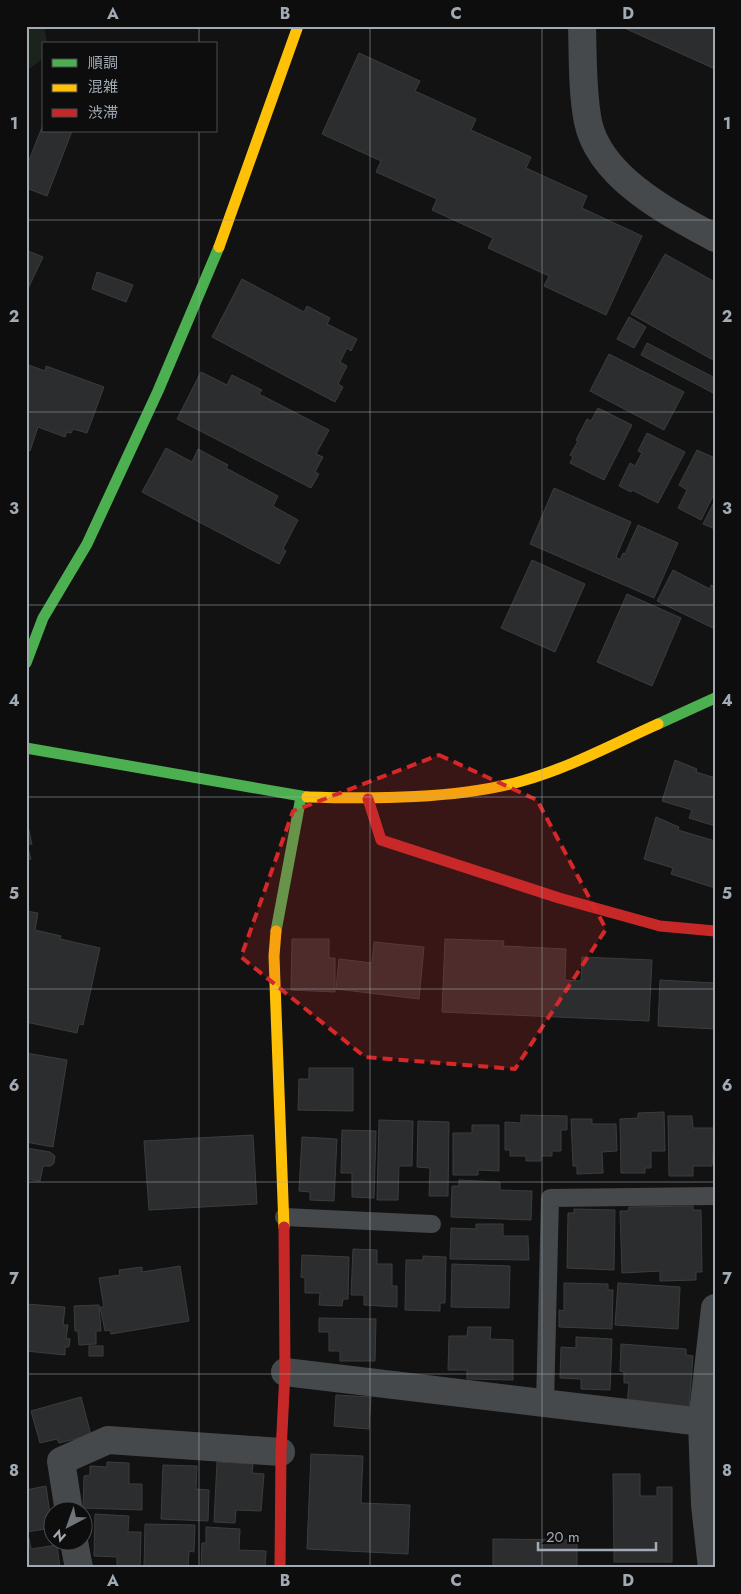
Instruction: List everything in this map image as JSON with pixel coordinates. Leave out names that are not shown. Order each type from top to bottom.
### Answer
[{"type":"street","points":[[26,663],[43,618],[87,544],[158,391],[219,246],[298,26]]},
{"type":"street","points":[[582,26],[584,97],[589,124],[599,149],[629,184],[670,214],[715,238]]},
{"type":"street","points":[[26,748],[301,797],[368,799],[474,790],[522,781],[570,764],[715,698]]},
{"type":"street","points":[[280,1568],[281,1452],[285,1372],[284,1217],[274,956],[277,917],[301,797]]},
{"type":"street","points":[[368,799],[382,840],[559,898],[660,926],[715,931]]},
{"type":"street","points":[[712,1568],[710,1507],[702,1422],[715,1308]]},
{"type":"street","points":[[285,1372],[545,1405],[702,1422]]},
{"type":"street","points":[[67,1502],[61,1461],[108,1440],[281,1452]]},
{"type":"street","points":[[76,1552],[78,1568]]},
{"type":"lane","points":[[545,1405],[550,1198],[715,1196]]},
{"type":"lane","points":[[284,1217],[432,1224]]},
{"type":"highlighted area","points":[[439,755],[537,800],[606,929],[515,1069],[365,1057],[241,957],[293,811]]},
{"type":"shaded area","points":[[26,26],[44,26],[47,42],[42,42],[42,59],[26,71]]},
{"type":"building","points":[[620,26],[715,26],[715,69]]},
{"type":"building","points":[[359,53],[420,81],[415,91],[476,119],[471,130],[531,157],[526,168],[587,196],[582,208],[642,236],[606,315],[544,286],[549,276],[488,248],[493,238],[432,210],[437,199],[376,172],[381,161],[322,134]]},
{"type":"building","points":[[42,127],[42,132],[72,132],[47,196],[26,188],[26,168]]},
{"type":"building","points":[[26,250],[43,257],[26,293]]},
{"type":"building","points":[[665,254],[715,282],[715,361],[631,314]]},
{"type":"building","points":[[97,272],[133,285],[126,302],[92,289]]},
{"type":"building","points":[[242,279],[304,312],[307,306],[330,318],[327,324],[357,339],[351,351],[347,348],[340,362],[347,366],[338,384],[343,387],[335,402],[212,337]]},
{"type":"building","points":[[629,317],[646,327],[634,348],[617,339]]},
{"type":"building","points":[[647,343],[715,378],[715,394],[641,355]]},
{"type":"building","points":[[609,354],[684,392],[664,430],[590,391]]},
{"type":"building","points":[[26,364],[45,371],[46,366],[104,387],[87,433],[73,429],[71,433],[67,432],[65,437],[38,427],[30,451],[26,449]]},
{"type":"building","points":[[201,372],[227,385],[232,375],[262,390],[259,394],[329,430],[316,454],[323,457],[315,472],[319,474],[311,488],[177,419]]},
{"type":"building","points":[[598,408],[632,425],[604,480],[570,463],[573,457],[570,455],[578,441],[576,440],[587,419],[591,421]]},
{"type":"building","points":[[647,433],[685,452],[658,503],[632,490],[631,492],[619,486],[630,463],[635,466],[642,453],[638,451]]},
{"type":"building","points":[[166,448],[192,462],[198,449],[228,465],[226,468],[278,496],[273,506],[298,520],[283,549],[286,551],[279,564],[142,492]]},
{"type":"building","points":[[697,450],[715,458],[715,492],[701,520],[678,508],[687,490],[679,485]]},
{"type":"building","points":[[554,488],[631,522],[616,557],[620,560],[623,553],[625,554],[638,525],[678,543],[654,598],[530,544]]},
{"type":"building","points":[[715,500],[715,529],[703,524]]},
{"type":"building","points":[[532,560],[585,584],[555,652],[501,628]]},
{"type":"building","points":[[673,570],[710,589],[711,585],[715,587],[715,629],[657,601]]},
{"type":"building","points":[[627,594],[681,618],[652,686],[597,662]]},
{"type":"building","points":[[675,760],[697,769],[696,772],[715,778],[715,826],[689,818],[692,810],[662,801]]},
{"type":"building","points":[[26,817],[32,844],[27,845],[31,859],[26,860]]},
{"type":"building","points":[[656,817],[679,827],[678,830],[715,841],[715,888],[671,874],[673,868],[644,859]]},
{"type":"building","points":[[26,911],[38,913],[35,930],[61,936],[60,939],[100,948],[83,1025],[79,1024],[77,1033],[26,1022]]},
{"type":"building","points":[[292,939],[329,939],[329,958],[335,958],[335,992],[291,990]]},
{"type":"building","points":[[445,939],[504,941],[503,946],[566,949],[565,980],[581,981],[582,957],[652,960],[649,1021],[442,1012]]},
{"type":"building","points":[[374,942],[424,947],[419,999],[336,989],[339,959],[372,963]]},
{"type":"building","points":[[660,980],[715,983],[715,1029],[658,1026]]},
{"type":"building","points":[[26,1053],[67,1060],[53,1147],[26,1142]]},
{"type":"building","points":[[309,1068],[353,1068],[353,1111],[298,1110],[299,1079],[309,1079]]},
{"type":"building","points":[[664,1112],[665,1151],[651,1151],[651,1168],[645,1168],[645,1173],[621,1173],[620,1119],[638,1118],[638,1113]]},
{"type":"building","points":[[521,1115],[567,1116],[567,1130],[561,1130],[561,1151],[552,1151],[552,1156],[541,1156],[541,1161],[526,1161],[526,1156],[510,1156],[510,1150],[505,1150],[505,1122],[521,1123]]},
{"type":"building","points":[[668,1116],[692,1116],[693,1128],[715,1128],[712,1166],[693,1166],[693,1176],[669,1176]]},
{"type":"building","points":[[571,1119],[592,1119],[592,1124],[616,1124],[617,1151],[602,1152],[603,1173],[577,1174],[577,1166],[573,1166]]},
{"type":"building","points":[[379,1120],[413,1121],[412,1166],[399,1166],[398,1200],[377,1200]]},
{"type":"building","points":[[418,1121],[449,1122],[448,1196],[429,1196],[430,1168],[417,1167]]},
{"type":"building","points":[[472,1125],[499,1125],[499,1171],[478,1170],[478,1175],[453,1175],[453,1133],[472,1133]]},
{"type":"building","points":[[342,1130],[376,1131],[374,1198],[352,1197],[352,1173],[341,1173]]},
{"type":"building","points":[[253,1135],[257,1204],[149,1210],[144,1141]]},
{"type":"building","points":[[302,1137],[337,1139],[334,1201],[310,1200],[310,1192],[299,1191]]},
{"type":"building","points":[[26,1148],[50,1152],[55,1156],[54,1163],[51,1166],[43,1166],[40,1181],[26,1179]]},
{"type":"building","points":[[459,1180],[500,1182],[500,1190],[532,1191],[531,1220],[451,1217],[452,1186],[459,1186]]},
{"type":"building","points":[[693,1206],[693,1210],[701,1210],[702,1272],[696,1272],[696,1280],[660,1281],[660,1271],[622,1273],[620,1211],[628,1211],[629,1207]]},
{"type":"building","points":[[574,1209],[615,1210],[614,1270],[567,1268],[568,1213],[574,1213]]},
{"type":"building","points":[[476,1224],[503,1224],[503,1236],[528,1236],[529,1260],[450,1259],[451,1228],[476,1229]]},
{"type":"building","points":[[353,1249],[377,1250],[377,1264],[392,1264],[392,1286],[397,1286],[397,1307],[364,1305],[364,1295],[351,1295]]},
{"type":"building","points":[[302,1255],[349,1257],[348,1299],[343,1299],[342,1306],[319,1305],[320,1293],[305,1293],[305,1278],[301,1277]]},
{"type":"building","points":[[423,1256],[446,1257],[445,1303],[440,1303],[440,1311],[405,1310],[406,1260],[423,1260]]},
{"type":"building","points":[[452,1264],[510,1266],[509,1308],[451,1307]]},
{"type":"building","points":[[180,1266],[189,1321],[111,1334],[110,1330],[105,1331],[100,1307],[104,1307],[99,1278],[120,1275],[119,1270],[142,1267],[142,1272]]},
{"type":"building","points":[[564,1283],[608,1284],[608,1290],[613,1290],[612,1329],[559,1327],[559,1310],[564,1311]]},
{"type":"building","points":[[618,1283],[680,1287],[678,1329],[615,1325]]},
{"type":"building","points":[[26,1304],[65,1307],[63,1325],[68,1325],[66,1338],[70,1339],[69,1347],[65,1347],[65,1355],[26,1351]]},
{"type":"building","points":[[99,1305],[101,1331],[96,1331],[96,1344],[79,1345],[78,1331],[75,1331],[74,1306]]},
{"type":"building","points":[[319,1318],[376,1319],[375,1361],[340,1361],[340,1351],[329,1351],[329,1332],[319,1332]]},
{"type":"building","points":[[468,1327],[491,1327],[490,1339],[513,1340],[513,1380],[467,1379],[467,1370],[448,1370],[449,1336],[467,1336]]},
{"type":"building","points":[[576,1337],[612,1339],[610,1390],[581,1389],[581,1379],[560,1378],[561,1347],[576,1348]]},
{"type":"building","points":[[621,1344],[686,1349],[686,1355],[693,1356],[689,1408],[627,1404],[629,1383],[624,1383],[624,1372],[620,1371]]},
{"type":"building","points":[[89,1346],[103,1346],[103,1356],[89,1356]]},
{"type":"building","points":[[336,1395],[371,1397],[369,1429],[334,1426]]},
{"type":"building","points":[[81,1397],[91,1435],[59,1443],[57,1439],[40,1443],[31,1411]]},
{"type":"building","points":[[311,1454],[363,1456],[361,1503],[410,1505],[408,1554],[307,1549]]},
{"type":"building","points":[[107,1462],[129,1463],[129,1484],[142,1484],[142,1510],[92,1508],[92,1502],[83,1502],[84,1476],[90,1475],[90,1466],[107,1467]]},
{"type":"building","points":[[217,1462],[253,1464],[252,1473],[264,1474],[261,1511],[236,1510],[235,1523],[214,1522]]},
{"type":"building","points":[[163,1465],[197,1466],[196,1489],[209,1490],[208,1521],[161,1519]]},
{"type":"building","points":[[613,1474],[640,1474],[640,1496],[657,1496],[657,1487],[672,1487],[672,1562],[614,1562]]},
{"type":"building","points":[[46,1486],[48,1502],[42,1502],[42,1530],[26,1532],[26,1490]]},
{"type":"building","points":[[95,1514],[129,1516],[128,1532],[141,1532],[140,1568],[117,1568],[117,1557],[94,1556]]},
{"type":"building","points":[[145,1524],[195,1525],[194,1552],[189,1551],[188,1568],[144,1568]]},
{"type":"building","points":[[206,1527],[240,1529],[239,1550],[266,1551],[265,1568],[201,1568],[202,1543],[206,1543]]},
{"type":"building","points":[[26,1538],[29,1538],[31,1549],[42,1547],[42,1552],[58,1552],[60,1568],[26,1568]]},
{"type":"building","points":[[493,1539],[577,1540],[577,1568],[493,1568]]},
{"type":"traffic: fast","points":[[26,663],[43,618],[87,544],[158,391],[219,247]]},
{"type":"traffic: fast","points":[[658,724],[715,698]]},
{"type":"traffic: fast","points":[[26,748],[307,797]]},
{"type":"traffic: fast","points":[[276,931],[301,797]]},
{"type":"traffic: slow","points":[[219,247],[298,26]]},
{"type":"traffic: slow","points":[[307,797],[415,796],[497,787],[539,776],[557,769],[658,724]]},
{"type":"traffic: slow","points":[[276,931],[274,956],[284,1227]]},
{"type":"traffic: jam","points":[[368,799],[381,840],[559,898],[660,926],[715,931]]},
{"type":"traffic: jam","points":[[280,1568],[281,1452],[285,1372],[284,1227]]}]
